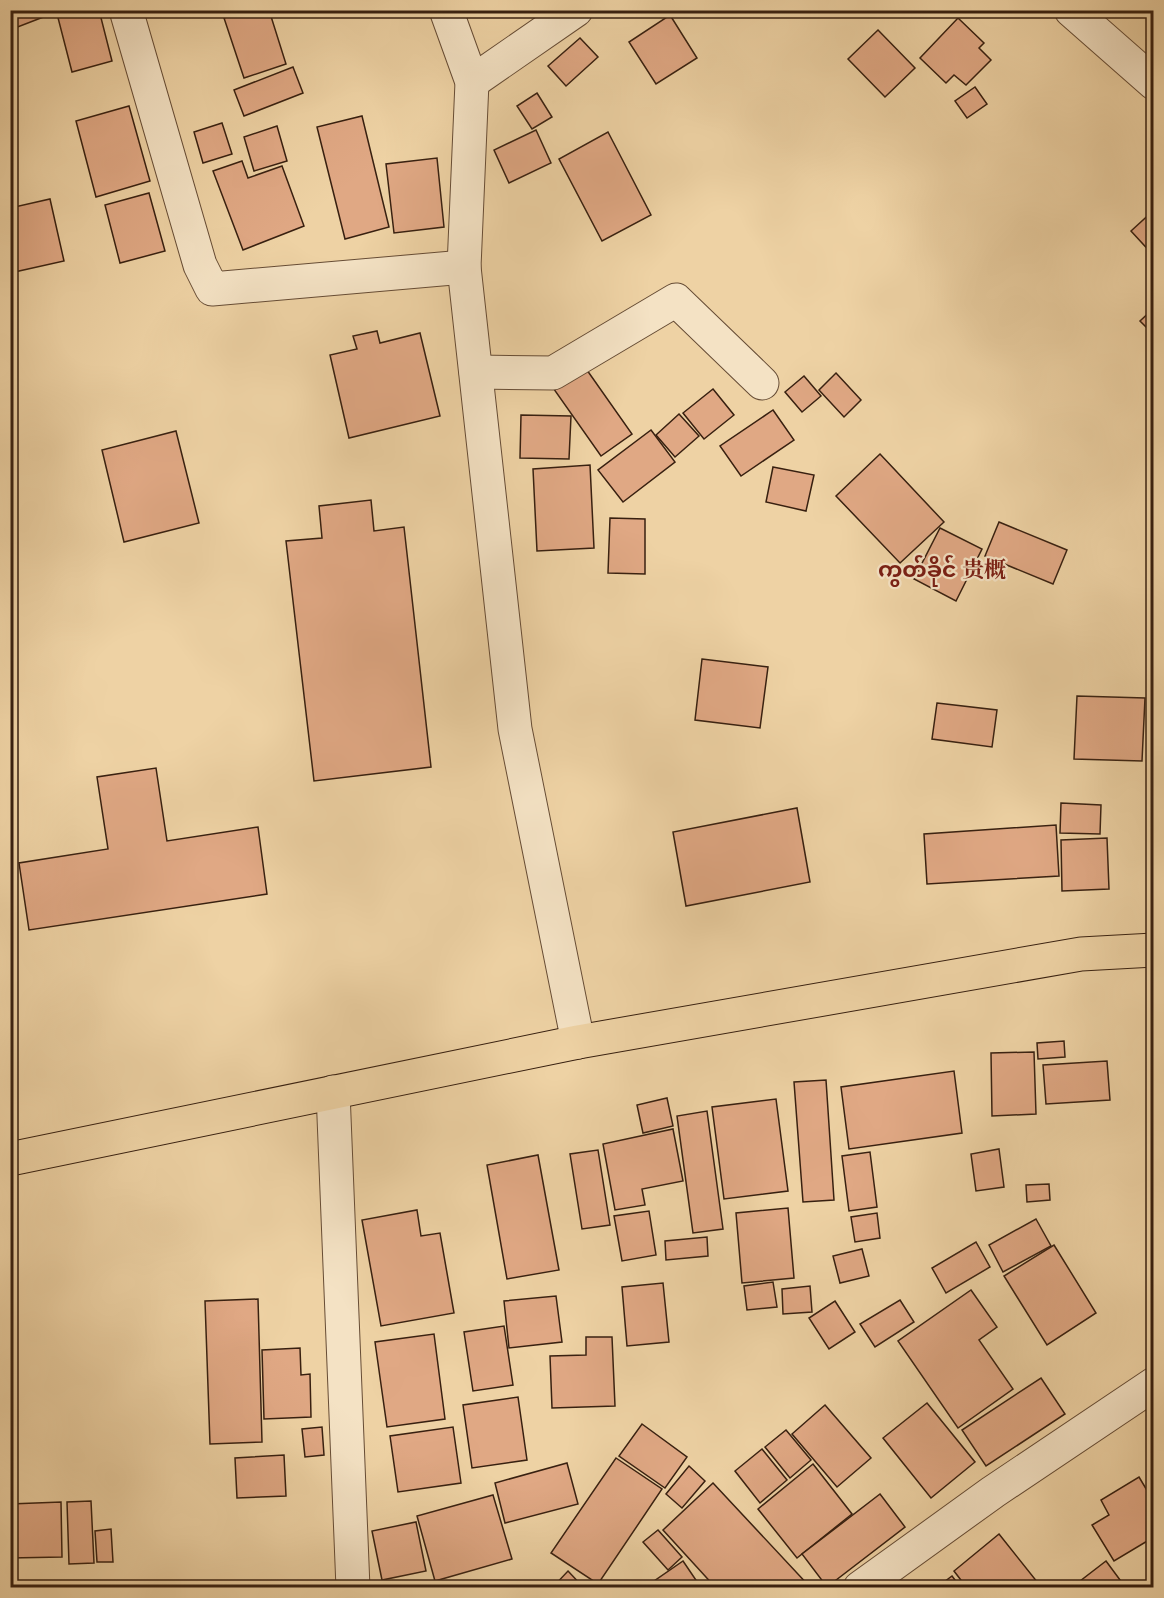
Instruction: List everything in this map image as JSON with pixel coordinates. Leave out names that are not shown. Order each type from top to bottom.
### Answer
[{"type":"highway","points":[[10,1159],[578,1042],[1081,954],[1154,950]]},
{"type":"street","points":[[126,10],[200,265],[212,289],[464,267]]},
{"type":"street","points":[[446,10],[472,82],[464,267],[515,729],[578,1042]]},
{"type":"street","points":[[472,82],[576,10]]},
{"type":"street","points":[[1071,10],[1154,83]]},
{"type":"street","points":[[476,372],[553,373],[676,300],[762,383]]},
{"type":"street","points":[[333,1092],[353,1587]]},
{"type":"street","points":[[860,1587],[993,1492],[1154,1384]]},
{"type":"building","points":[[10,10],[44,10],[46,16],[15,28]]},
{"type":"building","points":[[56,10],[99,10],[112,61],[72,72]]},
{"type":"building","points":[[247,10],[269,10],[286,64],[244,78],[224,18]]},
{"type":"building","points":[[670,15],[697,58],[656,84],[629,42]]},
{"type":"building","points":[[958,18],[984,43],[979,48],[991,60],[966,85],[954,75],[946,83],[920,58]]},
{"type":"building","points":[[878,30],[915,68],[885,97],[848,59]]},
{"type":"building","points":[[580,38],[598,57],[566,86],[548,66]]},
{"type":"building","points":[[293,67],[303,93],[244,116],[234,90]]},
{"type":"building","points":[[975,87],[987,104],[967,118],[955,101]]},
{"type":"building","points":[[537,93],[552,117],[532,129],[517,106]]},
{"type":"building","points":[[129,106],[150,181],[96,197],[76,121]]},
{"type":"building","points":[[362,116],[389,227],[345,239],[317,127]]},
{"type":"building","points":[[222,123],[232,154],[203,163],[194,132]]},
{"type":"building","points":[[277,126],[287,161],[254,171],[244,137]]},
{"type":"building","points":[[536,130],[551,163],[509,183],[494,150]]},
{"type":"building","points":[[608,132],[651,215],[602,241],[559,159]]},
{"type":"building","points":[[437,158],[444,227],[394,233],[386,164]]},
{"type":"building","points":[[242,161],[248,178],[282,166],[304,226],[243,250],[213,171]]},
{"type":"building","points":[[149,193],[165,251],[120,263],[105,205]]},
{"type":"building","points":[[50,199],[64,261],[10,273],[10,208]]},
{"type":"building","points":[[1154,210],[1154,256],[1131,231]]},
{"type":"building","points":[[1154,308],[1154,335],[1140,321]]},
{"type":"building","points":[[377,331],[380,343],[420,333],[440,416],[349,438],[330,355],[357,349],[353,336]]},
{"type":"building","points":[[582,363],[632,434],[601,456],[551,385]]},
{"type":"building","points":[[836,373],[861,400],[844,417],[819,390]]},
{"type":"building","points":[[804,376],[821,396],[802,412],[785,392]]},
{"type":"building","points":[[713,389],[734,415],[704,439],[683,413]]},
{"type":"building","points":[[773,410],[794,440],[741,476],[720,446]]},
{"type":"building","points":[[679,414],[699,436],[675,457],[656,435]]},
{"type":"building","points":[[521,415],[571,416],[569,459],[520,458]]},
{"type":"building","points":[[651,430],[675,462],[623,502],[598,470]]},
{"type":"building","points":[[176,431],[199,523],[124,542],[102,450]]},
{"type":"building","points":[[880,454],[944,522],[900,563],[836,496]]},
{"type":"building","points":[[590,465],[594,548],[537,551],[533,469]]},
{"type":"building","points":[[773,467],[814,475],[806,511],[766,502]]},
{"type":"building","points":[[371,500],[374,531],[404,527],[431,767],[314,781],[286,541],[322,538],[319,506]]},
{"type":"building","points":[[610,518],[645,519],[645,574],[608,573]]},
{"type":"building","points":[[999,522],[1067,550],[1053,584],[985,556]]},
{"type":"building","points":[[940,528],[982,549],[956,601],[914,579]]},
{"type":"building","points":[[702,659],[768,667],[760,728],[695,720]]},
{"type":"building","points":[[1077,696],[1145,698],[1142,761],[1074,759]]},
{"type":"building","points":[[937,703],[997,710],[992,747],[932,739]]},
{"type":"building","points":[[156,768],[167,841],[258,827],[267,894],[29,930],[19,863],[108,849],[97,777]]},
{"type":"building","points":[[1061,803],[1101,805],[1100,834],[1060,833]]},
{"type":"building","points":[[797,808],[810,882],[686,906],[673,832]]},
{"type":"building","points":[[1056,825],[1059,876],[927,884],[924,834]]},
{"type":"building","points":[[1107,838],[1109,889],[1062,891],[1061,840]]},
{"type":"building","points":[[1064,1041],[1065,1057],[1038,1059],[1037,1043]]},
{"type":"building","points":[[1034,1052],[1036,1114],[992,1116],[991,1053]]},
{"type":"building","points":[[1107,1061],[1110,1100],[1046,1104],[1043,1065]]},
{"type":"building","points":[[954,1071],[962,1133],[849,1149],[841,1087]]},
{"type":"building","points":[[826,1080],[834,1200],[803,1202],[794,1082]]},
{"type":"building","points":[[667,1098],[673,1126],[643,1133],[637,1105]]},
{"type":"building","points":[[776,1099],[788,1191],[724,1199],[712,1107]]},
{"type":"building","points":[[707,1111],[723,1229],[693,1233],[677,1116]]},
{"type":"building","points":[[673,1129],[683,1181],[642,1189],[645,1205],[615,1210],[603,1144]]},
{"type":"building","points":[[999,1149],[1004,1187],[976,1191],[971,1154]]},
{"type":"building","points":[[598,1150],[610,1225],[582,1229],[570,1154]]},
{"type":"building","points":[[870,1152],[877,1207],[849,1211],[842,1156]]},
{"type":"building","points":[[538,1155],[559,1270],[507,1279],[487,1165]]},
{"type":"building","points":[[1049,1184],[1050,1200],[1027,1202],[1026,1185]]},
{"type":"building","points":[[788,1208],[794,1278],[742,1283],[736,1213]]},
{"type":"building","points":[[417,1210],[421,1236],[440,1233],[454,1313],[381,1326],[362,1220]]},
{"type":"building","points":[[649,1211],[656,1255],[622,1261],[614,1216]]},
{"type":"building","points":[[877,1213],[880,1238],[855,1242],[851,1217]]},
{"type":"building","points":[[1036,1219],[1051,1246],[1003,1272],[989,1245]]},
{"type":"building","points":[[707,1237],[708,1256],[666,1260],[665,1241]]},
{"type":"building","points":[[976,1242],[990,1267],[946,1293],[932,1268]]},
{"type":"building","points":[[1054,1245],[1096,1313],[1047,1345],[1004,1276]]},
{"type":"building","points":[[862,1249],[869,1276],[840,1283],[833,1256]]},
{"type":"building","points":[[773,1282],[777,1307],[747,1310],[744,1286]]},
{"type":"building","points":[[663,1283],[669,1342],[627,1346],[622,1287]]},
{"type":"building","points":[[810,1286],[812,1312],[783,1314],[782,1289]]},
{"type":"building","points":[[971,1290],[997,1327],[979,1340],[1013,1389],[958,1428],[898,1341]]},
{"type":"building","points":[[556,1296],[562,1342],[509,1348],[504,1301]]},
{"type":"building","points":[[258,1299],[262,1442],[210,1444],[205,1301]]},
{"type":"building","points":[[900,1300],[914,1322],[875,1347],[860,1324]]},
{"type":"building","points":[[835,1301],[855,1332],[829,1349],[809,1318]]},
{"type":"building","points":[[504,1326],[513,1385],[473,1391],[464,1332]]},
{"type":"building","points":[[434,1334],[445,1419],[387,1427],[375,1342]]},
{"type":"building","points":[[586,1337],[612,1337],[615,1406],[552,1408],[550,1356],[586,1355]]},
{"type":"building","points":[[300,1348],[301,1375],[310,1374],[311,1417],[264,1419],[262,1350]]},
{"type":"building","points":[[1041,1378],[1065,1414],[986,1466],[962,1430]]},
{"type":"building","points":[[518,1397],[527,1460],[472,1468],[463,1405]]},
{"type":"building","points":[[927,1403],[975,1462],[931,1498],[883,1438]]},
{"type":"building","points":[[825,1405],[871,1458],[837,1487],[792,1434]]},
{"type":"building","points":[[642,1424],[687,1457],[665,1488],[619,1456]]},
{"type":"building","points":[[322,1427],[324,1455],[305,1457],[302,1429]]},
{"type":"building","points":[[453,1427],[461,1483],[398,1492],[390,1436]]},
{"type":"building","points":[[786,1430],[811,1460],[790,1478],[765,1447]]},
{"type":"building","points":[[762,1449],[787,1480],[760,1503],[735,1471]]},
{"type":"building","points":[[284,1455],[286,1496],[237,1498],[235,1458]]},
{"type":"building","points":[[616,1458],[662,1489],[598,1584],[551,1553]]},
{"type":"building","points":[[567,1463],[578,1504],[505,1523],[495,1483]]},
{"type":"building","points":[[813,1464],[852,1514],[797,1558],[758,1509]]},
{"type":"building","points":[[689,1466],[705,1481],[682,1508],[666,1494]]},
{"type":"building","points":[[1154,1468],[1154,1481],[1147,1472]]},
{"type":"building","points":[[1139,1477],[1154,1502],[1154,1537],[1114,1561],[1092,1525],[1109,1515],[1101,1500]]},
{"type":"building","points":[[713,1483],[811,1588],[716,1588],[663,1530]]},
{"type":"building","points":[[880,1494],[905,1527],[827,1587],[802,1554]]},
{"type":"building","points":[[493,1495],[512,1559],[435,1581],[417,1516]]},
{"type":"building","points":[[91,1501],[94,1563],[69,1564],[67,1502]]},
{"type":"building","points":[[61,1502],[62,1557],[10,1558],[10,1504]]},
{"type":"building","points":[[416,1522],[426,1571],[382,1580],[372,1531]]},
{"type":"building","points":[[111,1529],[113,1562],[97,1562],[95,1531]]},
{"type":"building","points":[[658,1530],[682,1557],[668,1570],[643,1542]]},
{"type":"building","points":[[999,1534],[1042,1588],[967,1588],[954,1571]]},
{"type":"building","points":[[683,1561],[700,1586],[644,1588]]},
{"type":"building","points":[[1106,1561],[1126,1588],[1071,1588]]},
{"type":"building","points":[[568,1571],[584,1588],[552,1588]]},
{"type":"building","points":[[952,1576],[961,1588],[936,1588]]},
{"type":"district","name":"ကွတ်ခိုင် 贵概","points":[[942,569]]}]
